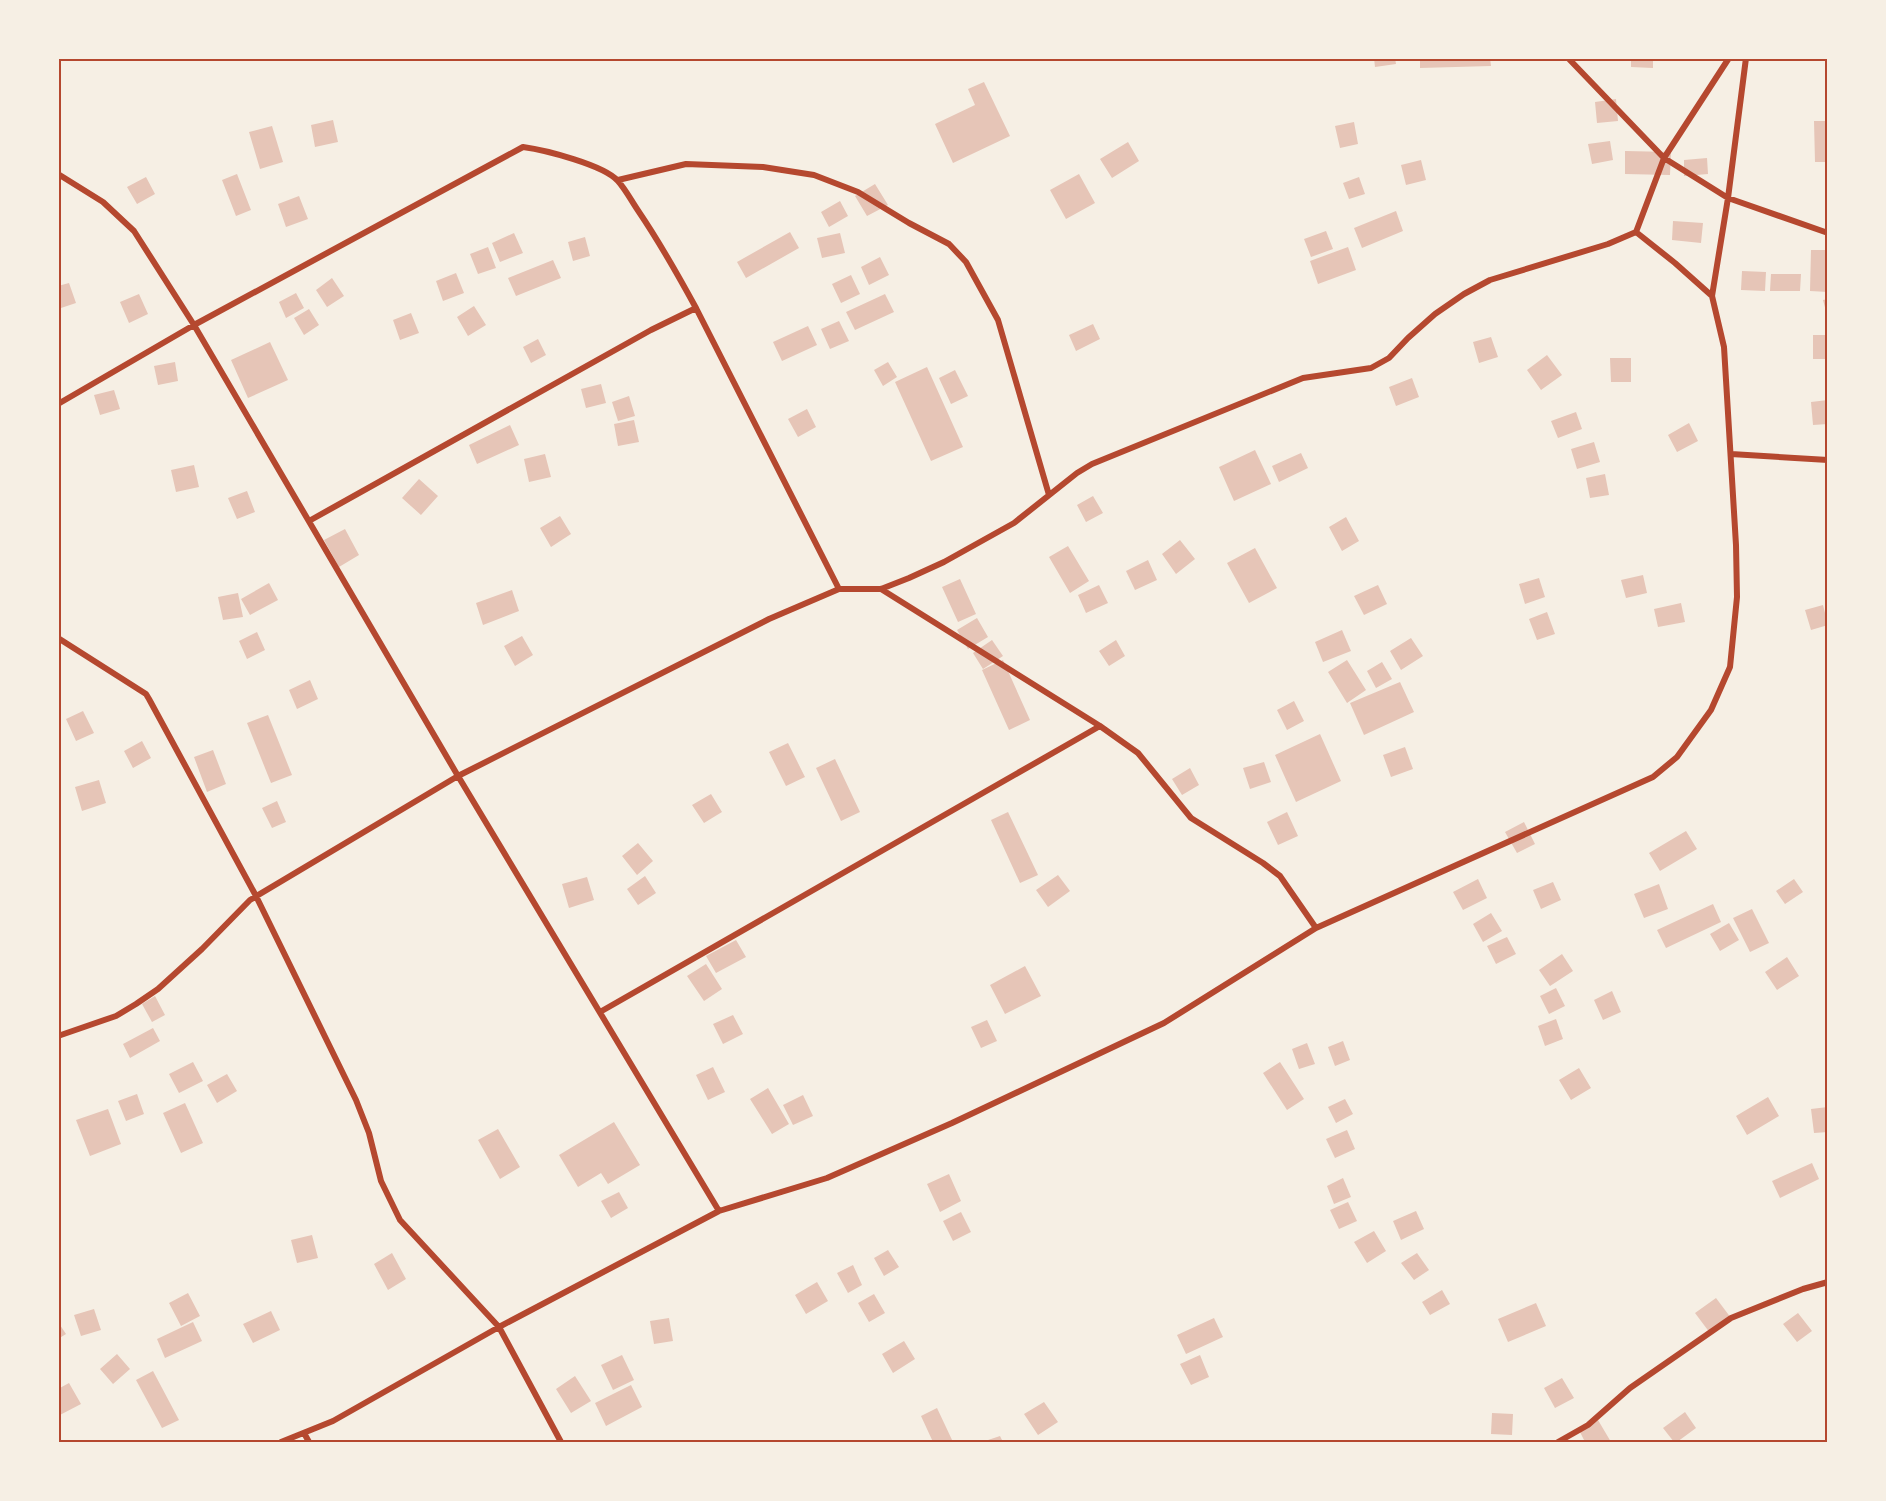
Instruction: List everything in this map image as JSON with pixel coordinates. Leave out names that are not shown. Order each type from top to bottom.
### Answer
[{"type":"street","points":[[1568,58],[1664,158],[1728,198],[1827,233]]},
{"type":"street","points":[[58,1036],[116,1016],[151,994],[202,949],[250,900],[458,776],[769,619],[838,589],[881,589],[944,562],[1014,523],[1092,464],[1303,378],[1371,368],[1389,358],[1435,314],[1464,294],[1491,280],[1608,244],[1636,232],[1664,158],[1729,58]]},
{"type":"street","points":[[281,1443],[333,1421],[499,1327],[719,1211],[827,1178],[952,1123],[1164,1023],[1316,928],[1653,777],[1677,757],[1711,710],[1730,667],[1737,597],[1724,347],[1712,296],[1728,198],[1746,58]]},
{"type":"street","points":[[58,404],[194,325],[523,147],[542,149],[599,168],[618,180],[660,244],[696,308],[838,589]]},
{"type":"street","points":[[618,180],[686,165],[763,167],[814,175],[858,192],[949,244],[966,262],[998,320],[1049,495]]},
{"type":"street","points":[[58,174],[102,202],[134,231],[194,325],[458,776],[719,1211]]},
{"type":"street","points":[[1636,232],[1712,296]]},
{"type":"street","points":[[309,521],[651,330],[696,308]]},
{"type":"street","points":[[1731,454],[1827,460]]},
{"type":"street","points":[[881,589],[1100,726],[1138,753],[1191,818],[1280,876],[1316,928]]},
{"type":"street","points":[[58,638],[146,694],[256,896],[356,1100],[369,1133],[381,1181],[400,1220],[499,1327],[561,1443]]},
{"type":"street","points":[[600,1012],[1100,726]]},
{"type":"street","points":[[1558,1443],[1588,1425],[1630,1388],[1731,1318],[1803,1289],[1827,1282]]},
{"type":"street","points":[[304,1433],[309,1443]]},
{"type":"building","points":[[1374,58],[1395,58],[1396,64],[1375,67]]},
{"type":"building","points":[[1420,58],[1490,58],[1491,66],[1420,68]]},
{"type":"building","points":[[1631,58],[1653,58],[1653,68],[1631,67]]},
{"type":"building","points":[[984,82],[1010,136],[953,163],[935,124],[975,105],[968,89]]},
{"type":"building","points":[[1616,99],[1618,121],[1597,123],[1595,102]]},
{"type":"building","points":[[333,120],[338,142],[315,147],[311,125]]},
{"type":"building","points":[[1814,121],[1828,121],[1828,162],[1815,162]]},
{"type":"building","points":[[1354,122],[1358,144],[1340,148],[1335,126]]},
{"type":"building","points":[[272,126],[283,162],[260,169],[249,132]]},
{"type":"building","points":[[1610,141],[1613,160],[1592,164],[1588,144]]},
{"type":"building","points":[[1128,142],[1139,161],[1112,178],[1100,159]]},
{"type":"building","points":[[1625,151],[1671,152],[1670,175],[1625,174]]},
{"type":"building","points":[[1707,158],[1708,174],[1684,176],[1684,160]]},
{"type":"building","points":[[1421,160],[1426,180],[1406,185],[1401,165]]},
{"type":"building","points":[[237,174],[251,210],[236,216],[222,180]]},
{"type":"building","points":[[1079,174],[1095,203],[1066,219],[1050,190]]},
{"type":"building","points":[[146,177],[155,194],[137,204],[127,187]]},
{"type":"building","points":[[1359,177],[1365,194],[1349,199],[1343,183]]},
{"type":"building","points":[[875,184],[888,205],[867,216],[855,196]]},
{"type":"building","points":[[299,196],[308,219],[286,227],[278,204]]},
{"type":"building","points":[[840,201],[848,216],[829,227],[821,212]]},
{"type":"building","points":[[1396,211],[1403,231],[1362,248],[1354,228]]},
{"type":"building","points":[[1673,221],[1703,223],[1701,243],[1672,240]]},
{"type":"building","points":[[1326,231],[1333,249],[1311,257],[1304,239]]},
{"type":"building","points":[[790,232],[799,248],[746,278],[737,262]]},
{"type":"building","points":[[514,233],[523,253],[500,262],[492,243]]},
{"type":"building","points":[[840,233],[845,253],[822,258],[817,238]]},
{"type":"building","points":[[585,237],[590,256],[573,261],[568,242]]},
{"type":"building","points":[[488,247],[496,268],[478,274],[470,254]]},
{"type":"building","points":[[1348,247],[1356,270],[1318,284],[1310,261]]},
{"type":"building","points":[[1811,250],[1828,250],[1828,292],[1810,291]]},
{"type":"building","points":[[880,257],[889,275],[869,285],[861,267]]},
{"type":"building","points":[[553,260],[561,278],[516,296],[508,278]]},
{"type":"building","points":[[1742,271],[1766,272],[1765,291],[1741,290]]},
{"type":"building","points":[[456,273],[464,293],[443,301],[436,281]]},
{"type":"building","points":[[1771,274],[1801,274],[1800,291],[1770,291]]},
{"type":"building","points":[[851,275],[860,294],[841,303],[832,284]]},
{"type":"building","points":[[332,278],[344,296],[327,307],[316,290]]},
{"type":"building","points":[[69,283],[76,303],[58,309],[58,286]]},
{"type":"building","points":[[296,293],[304,308],[286,318],[279,302]]},
{"type":"building","points":[[139,294],[148,314],[129,323],[120,302]]},
{"type":"building","points":[[885,294],[894,312],[855,330],[846,312]]},
{"type":"building","points":[[1828,299],[1828,315],[1827,315],[1823,300]]},
{"type":"building","points":[[474,306],[486,325],[468,336],[457,317]]},
{"type":"building","points":[[309,309],[319,325],[304,335],[294,318]]},
{"type":"building","points":[[411,313],[419,333],[400,340],[393,320]]},
{"type":"building","points":[[839,321],[849,341],[830,349],[821,329]]},
{"type":"building","points":[[1093,324],[1100,339],[1076,351],[1069,335]]},
{"type":"building","points":[[808,326],[817,345],[782,361],[773,342]]},
{"type":"building","points":[[1813,335],[1828,335],[1828,359],[1813,359]]},
{"type":"building","points":[[1491,337],[1498,357],[1479,363],[1473,342]]},
{"type":"building","points":[[538,339],[546,355],[531,363],[523,347]]},
{"type":"building","points":[[270,342],[288,380],[248,398],[231,360]]},
{"type":"building","points":[[1547,355],[1562,375],[1541,390],[1527,370]]},
{"type":"building","points":[[1610,358],[1631,358],[1631,382],[1611,382]]},
{"type":"building","points":[[175,362],[178,381],[158,385],[154,366]]},
{"type":"building","points":[[888,362],[897,377],[883,386],[874,370]]},
{"type":"building","points":[[927,367],[963,447],[931,461],[895,382]]},
{"type":"building","points":[[955,370],[968,396],[951,404],[939,378]]},
{"type":"building","points":[[1412,378],[1419,397],[1396,406],[1389,387]]},
{"type":"building","points":[[601,384],[606,403],[586,408],[581,389]]},
{"type":"building","points":[[114,390],[120,409],[100,415],[94,395]]},
{"type":"building","points":[[629,396],[635,416],[618,421],[612,402]]},
{"type":"building","points":[[1828,400],[1828,424],[1813,425],[1811,402]]},
{"type":"building","points":[[807,409],[816,427],[798,437],[788,419]]},
{"type":"building","points":[[1576,412],[1582,429],[1558,438],[1551,421]]},
{"type":"building","points":[[634,420],[639,442],[618,446],[614,424]]},
{"type":"building","points":[[1689,423],[1698,441],[1677,452],[1668,435]]},
{"type":"building","points":[[510,425],[519,445],[477,464],[469,445]]},
{"type":"building","points":[[1594,442],[1600,462],[1577,469],[1571,449]]},
{"type":"building","points":[[1255,450],[1271,484],[1234,501],[1219,467]]},
{"type":"building","points":[[1301,453],[1308,468],[1279,482],[1272,466]]},
{"type":"building","points":[[545,454],[551,477],[529,482],[524,459]]},
{"type":"building","points":[[194,465],[199,487],[176,492],[171,470]]},
{"type":"building","points":[[1605,474],[1609,495],[1590,498],[1586,478]]},
{"type":"building","points":[[419,479],[438,496],[421,515],[402,498]]},
{"type":"building","points":[[247,491],[255,512],[237,519],[228,498]]},
{"type":"building","points":[[1093,496],[1103,513],[1086,522],[1077,505]]},
{"type":"building","points":[[560,516],[571,534],[551,547],[540,528]]},
{"type":"building","points":[[1346,517],[1359,541],[1342,551],[1329,527]]},
{"type":"building","points":[[345,529],[359,555],[339,567],[324,540]]},
{"type":"building","points":[[1180,540],[1195,559],[1176,574],[1162,554]]},
{"type":"building","points":[[1068,546],[1089,581],[1070,593],[1049,557]]},
{"type":"building","points":[[1255,548],[1277,588],[1249,603],[1227,563]]},
{"type":"building","points":[[1148,560],[1157,580],[1135,590],[1126,571]]},
{"type":"building","points":[[1643,575],[1647,593],[1626,598],[1621,580]]},
{"type":"building","points":[[1539,578],[1545,597],[1525,604],[1519,584]]},
{"type":"building","points":[[960,579],[976,614],[958,622],[942,587]]},
{"type":"building","points":[[269,583],[278,600],[250,615],[241,599]]},
{"type":"building","points":[[1099,585],[1108,603],[1086,613],[1078,595]]},
{"type":"building","points":[[1378,585],[1387,604],[1364,615],[1354,596]]},
{"type":"building","points":[[512,590],[519,611],[483,625],[476,603]]},
{"type":"building","points":[[238,593],[243,617],[223,620],[218,597]]},
{"type":"building","points":[[1681,603],[1685,622],[1658,627],[1654,609]]},
{"type":"building","points":[[1823,605],[1828,625],[1811,630],[1805,610]]},
{"type":"building","points":[[1547,612],[1555,634],[1537,640],[1529,619]]},
{"type":"building","points":[[977,618],[988,637],[968,649],[957,630]]},
{"type":"building","points":[[1342,630],[1351,651],[1323,662],[1315,642]]},
{"type":"building","points":[[257,632],[265,650],[247,659],[239,641]]},
{"type":"building","points":[[522,636],[533,655],[515,666],[504,646]]},
{"type":"building","points":[[1411,638],[1423,656],[1401,670],[1390,651]]},
{"type":"building","points":[[992,640],[1003,656],[983,669],[973,653]]},
{"type":"building","points":[[1116,640],[1125,656],[1109,666],[1099,651]]},
{"type":"building","points":[[1003,660],[1030,720],[1009,730],[982,670]]},
{"type":"building","points":[[1347,660],[1366,690],[1347,703],[1328,672]]},
{"type":"building","points":[[1382,662],[1392,679],[1376,688],[1367,671]]},
{"type":"building","points":[[310,680],[318,699],[297,709],[289,690]]},
{"type":"building","points":[[1400,682],[1414,712],[1364,735],[1350,703]]},
{"type":"building","points":[[1294,701],[1304,721],[1287,730],[1277,710]]},
{"type":"building","points":[[83,711],[94,733],[76,741],[66,719]]},
{"type":"building","points":[[268,715],[292,775],[271,783],[247,723]]},
{"type":"building","points":[[1320,734],[1341,781],[1296,802],[1275,755]]},
{"type":"building","points":[[142,741],[151,758],[133,768],[124,751]]},
{"type":"building","points":[[788,743],[805,777],[786,786],[769,752]]},
{"type":"building","points":[[1405,747],[1413,769],[1391,777],[1383,755]]},
{"type":"building","points":[[213,750],[226,784],[207,792],[194,757]]},
{"type":"building","points":[[835,759],[860,812],[841,821],[816,768]]},
{"type":"building","points":[[1264,762],[1271,782],[1250,789],[1243,768]]},
{"type":"building","points":[[1190,768],[1199,785],[1182,795],[1172,779]]},
{"type":"building","points":[[99,780],[106,803],[82,811],[75,787]]},
{"type":"building","points":[[711,794],[722,812],[704,823],[692,805]]},
{"type":"building","points":[[277,801],[286,822],[272,828],[262,808]]},
{"type":"building","points":[[1008,812],[1038,875],[1020,883],[991,820]]},
{"type":"building","points":[[1287,812],[1298,836],[1278,845],[1267,822]]},
{"type":"building","points":[[1524,822],[1535,844],[1517,853],[1505,832]]},
{"type":"building","points":[[1686,831],[1697,849],[1660,871],[1649,853]]},
{"type":"building","points":[[638,843],[653,861],[637,875],[622,856]]},
{"type":"building","points":[[1058,875],[1070,891],[1048,907],[1036,890]]},
{"type":"building","points":[[645,876],[656,893],[638,905],[627,889]]},
{"type":"building","points":[[587,877],[594,900],[569,908],[562,884]]},
{"type":"building","points":[[1478,879],[1487,898],[1463,910],[1453,892]]},
{"type":"building","points":[[1794,879],[1803,892],[1785,904],[1776,891]]},
{"type":"building","points":[[1553,882],[1561,900],[1541,909],[1533,890]]},
{"type":"building","points":[[1659,884],[1668,909],[1644,918],[1634,894]]},
{"type":"building","points":[[1713,904],[1721,922],[1666,948],[1657,930]]},
{"type":"building","points":[[1752,909],[1769,943],[1750,952],[1733,918]]},
{"type":"building","points":[[1491,913],[1502,931],[1483,942],[1473,924]]},
{"type":"building","points":[[1729,923],[1739,940],[1720,951],[1710,934]]},
{"type":"building","points":[[1507,937],[1516,954],[1496,964],[1487,946]]},
{"type":"building","points":[[736,940],[746,957],[716,973],[706,956]]},
{"type":"building","points":[[1562,954],[1573,971],[1550,986],[1539,970]]},
{"type":"building","points":[[1787,957],[1799,976],[1777,990],[1765,972]]},
{"type":"building","points":[[706,964],[722,989],[704,1001],[687,976]]},
{"type":"building","points":[[1025,966],[1041,996],[1005,1014],[990,985]]},
{"type":"building","points":[[1556,988],[1565,1006],[1549,1014],[1540,996]]},
{"type":"building","points":[[1612,991],[1621,1012],[1603,1020],[1594,1000]]},
{"type":"building","points":[[155,996],[165,1015],[152,1022],[142,1004]]},
{"type":"building","points":[[733,1015],[743,1034],[723,1044],[713,1024]]},
{"type":"building","points":[[1556,1019],[1563,1039],[1545,1046],[1538,1026]]},
{"type":"building","points":[[987,1020],[997,1041],[981,1048],[971,1027]]},
{"type":"building","points":[[153,1028],[160,1041],[130,1058],[123,1044]]},
{"type":"building","points":[[1343,1041],[1350,1060],[1335,1066],[1328,1047]]},
{"type":"building","points":[[1307,1043],[1315,1064],[1299,1069],[1292,1049]]},
{"type":"building","points":[[193,1062],[203,1081],[179,1093],[169,1074]]},
{"type":"building","points":[[1280,1062],[1304,1099],[1287,1110],[1263,1073]]},
{"type":"building","points":[[713,1067],[725,1092],[708,1100],[696,1075]]},
{"type":"building","points":[[1579,1068],[1591,1088],[1571,1100],[1559,1080]]},
{"type":"building","points":[[227,1074],[237,1091],[217,1103],[207,1085]]},
{"type":"building","points":[[768,1088],[789,1124],[772,1134],[750,1099]]},
{"type":"building","points":[[137,1094],[144,1114],[126,1121],[118,1101]]},
{"type":"building","points":[[803,1095],[813,1116],[793,1125],[783,1105]]},
{"type":"building","points":[[1768,1097],[1779,1116],[1747,1135],[1736,1116]]},
{"type":"building","points":[[1345,1099],[1353,1114],[1336,1123],[1328,1107]]},
{"type":"building","points":[[185,1103],[203,1143],[181,1153],[163,1113]]},
{"type":"building","points":[[1828,1107],[1828,1132],[1814,1133],[1811,1109]]},
{"type":"building","points":[[108,1109],[121,1144],[90,1156],[76,1120]]},
{"type":"building","points":[[614,1122],[640,1165],[608,1184],[601,1173],[578,1187],[559,1155]]},
{"type":"building","points":[[498,1129],[520,1167],[500,1179],[478,1140]]},
{"type":"building","points":[[1347,1130],[1355,1149],[1335,1158],[1326,1139]]},
{"type":"building","points":[[1812,1163],[1819,1179],[1780,1198],[1772,1181]]},
{"type":"building","points":[[949,1174],[961,1201],[940,1212],[927,1184]]},
{"type":"building","points":[[1343,1178],[1351,1197],[1334,1204],[1327,1186]]},
{"type":"building","points":[[619,1192],[628,1208],[611,1218],[601,1201]]},
{"type":"building","points":[[1348,1202],[1357,1221],[1339,1229],[1330,1210]]},
{"type":"building","points":[[1416,1211],[1424,1229],[1401,1240],[1393,1221]]},
{"type":"building","points":[[961,1212],[971,1232],[953,1241],[943,1221]]},
{"type":"building","points":[[1374,1231],[1386,1251],[1367,1263],[1354,1242]]},
{"type":"building","points":[[312,1235],[318,1258],[297,1263],[291,1240]]},
{"type":"building","points":[[888,1250],[899,1267],[884,1276],[874,1258]]},
{"type":"building","points":[[392,1253],[406,1279],[388,1290],[374,1264]]},
{"type":"building","points":[[1417,1253],[1429,1270],[1414,1280],[1401,1263]]},
{"type":"building","points":[[853,1265],[862,1285],[848,1293],[837,1273]]},
{"type":"building","points":[[817,1282],[828,1301],[806,1314],[795,1295]]},
{"type":"building","points":[[1442,1290],[1450,1304],[1430,1315],[1422,1302]]},
{"type":"building","points":[[188,1293],[200,1316],[181,1326],[169,1303]]},
{"type":"building","points":[[874,1294],[885,1313],[869,1322],[858,1303]]},
{"type":"building","points":[[1716,1298],[1731,1318],[1710,1333],[1695,1313]]},
{"type":"building","points":[[1536,1303],[1546,1326],[1508,1342],[1498,1319]]},
{"type":"building","points":[[94,1309],[101,1330],[81,1336],[74,1315]]},
{"type":"building","points":[[271,1311],[280,1330],[253,1343],[243,1324]]},
{"type":"building","points":[[1798,1313],[1812,1331],[1797,1342],[1783,1324]]},
{"type":"building","points":[[669,1318],[673,1341],[654,1344],[650,1321]]},
{"type":"building","points":[[1214,1318],[1223,1337],[1186,1354],[1177,1335]]},
{"type":"building","points":[[58,1322],[66,1334],[58,1339]]},
{"type":"building","points":[[193,1322],[202,1341],[165,1358],[157,1339]]},
{"type":"building","points":[[904,1341],[915,1359],[893,1373],[882,1354]]},
{"type":"building","points":[[117,1354],[130,1369],[113,1384],[100,1369]]},
{"type":"building","points":[[622,1355],[634,1380],[613,1390],[601,1365]]},
{"type":"building","points":[[1200,1355],[1209,1377],[1191,1385],[1180,1364]]},
{"type":"building","points":[[153,1371],[179,1420],[162,1428],[136,1380]]},
{"type":"building","points":[[575,1376],[591,1401],[571,1413],[556,1389]]},
{"type":"building","points":[[1562,1378],[1574,1398],[1555,1408],[1544,1388]]},
{"type":"building","points":[[69,1383],[81,1404],[58,1416],[58,1389]]},
{"type":"building","points":[[631,1385],[642,1407],[606,1426],[595,1403]]},
{"type":"building","points":[[1044,1402],[1058,1422],[1038,1435],[1024,1414]]},
{"type":"building","points":[[937,1408],[953,1442],[933,1442],[921,1416]]},
{"type":"building","points":[[1685,1412],[1696,1428],[1674,1442],[1663,1428]]},
{"type":"building","points":[[1492,1413],[1513,1414],[1512,1435],[1491,1434]]},
{"type":"building","points":[[1598,1420],[1611,1442],[1585,1442],[1579,1430]]},
{"type":"building","points":[[1000,1436],[1003,1442],[982,1442]]}]
